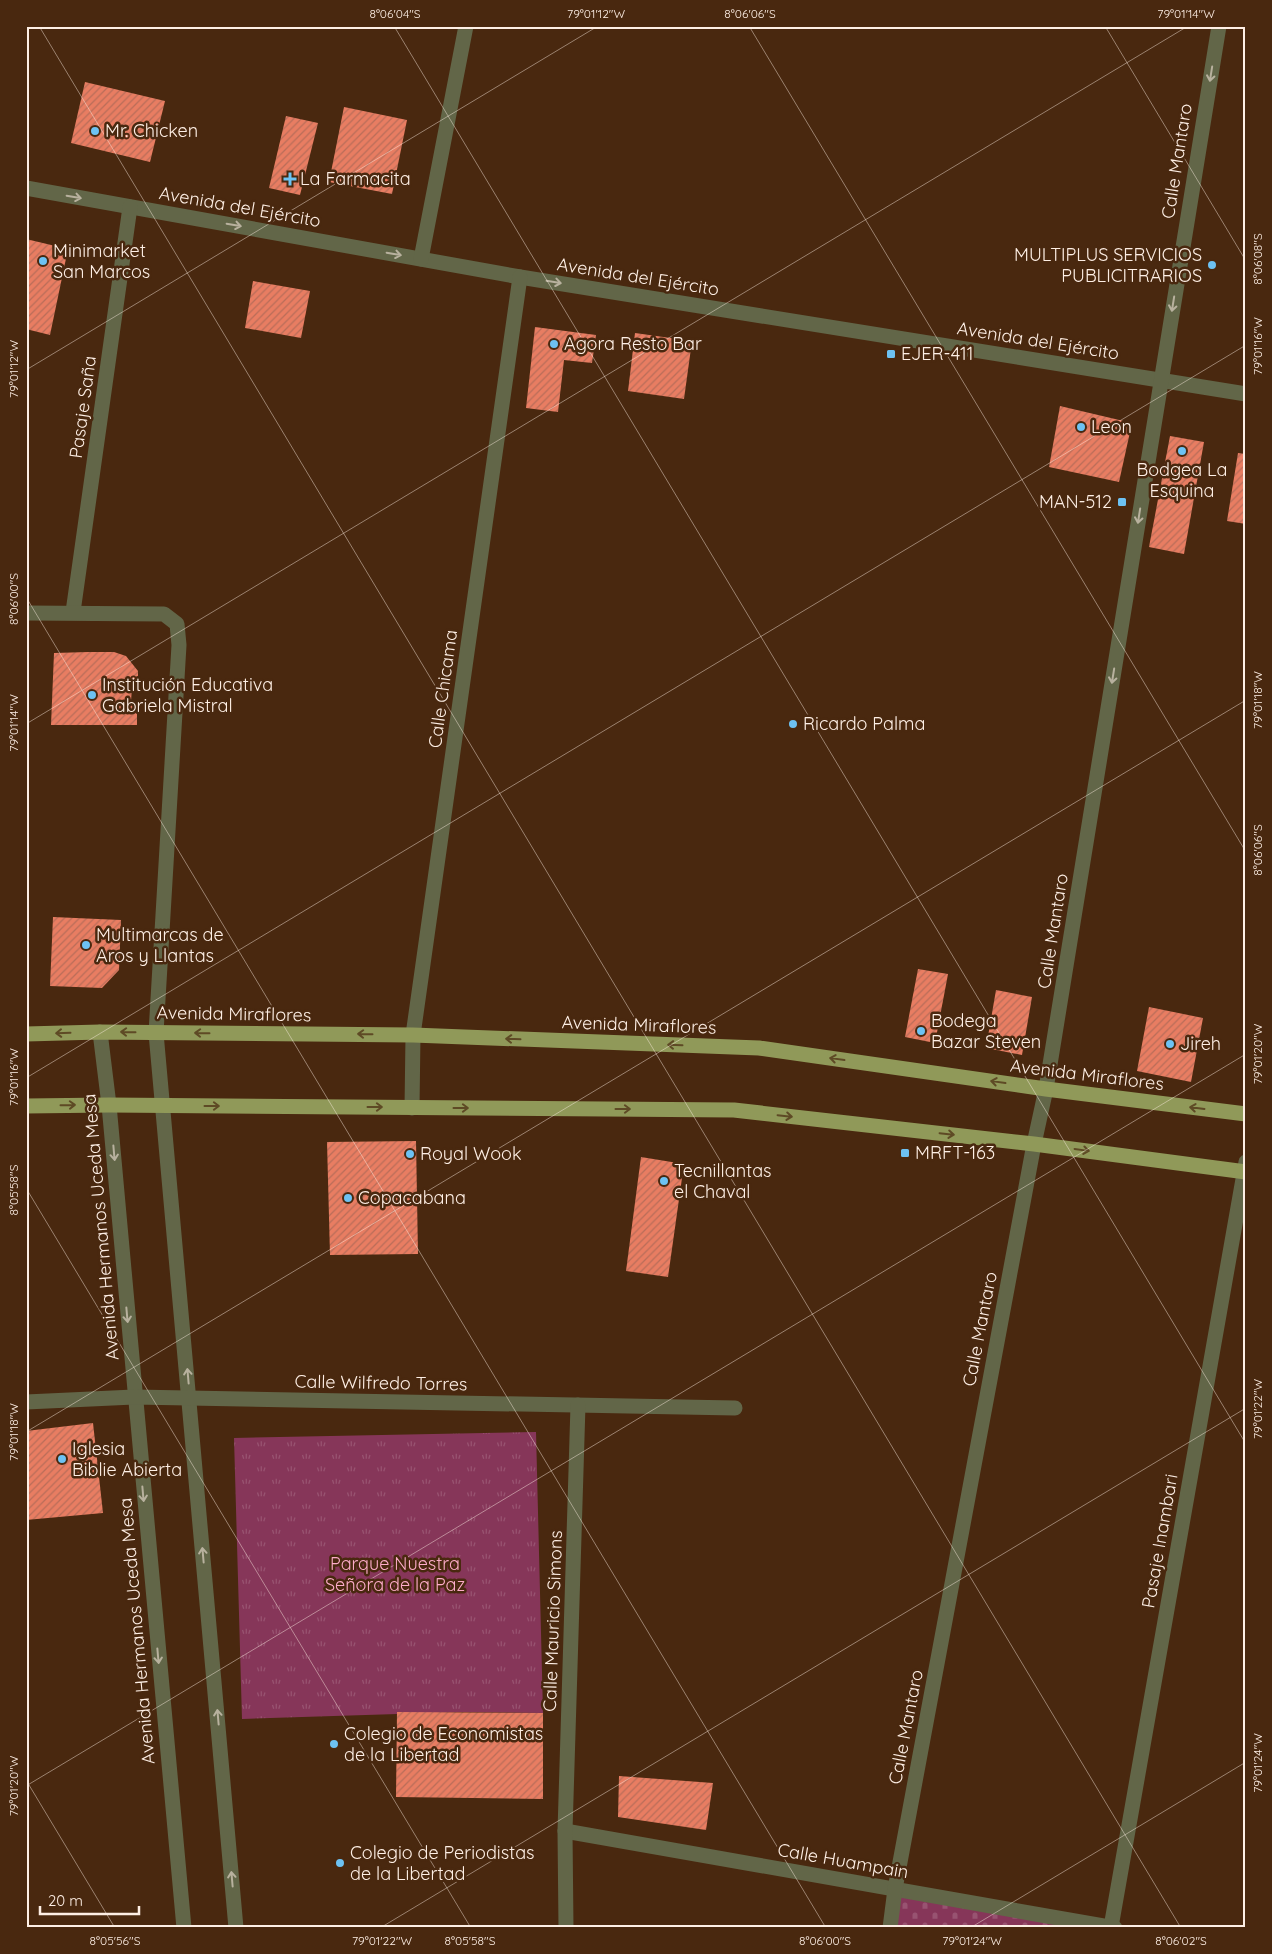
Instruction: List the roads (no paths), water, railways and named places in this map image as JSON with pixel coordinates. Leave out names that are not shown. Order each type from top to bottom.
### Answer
[{"type":"main road","name":"Avenida Miraflores","points":[[26,1034],[156,1032],[414,1035],[759,1048],[1046,1089],[1246,1114]]},
{"type":"main road","points":[[26,1106],[734,1110],[1245,1169]]},
{"type":"street","points":[[421,259],[466,26]]},
{"type":"street","name":"Calle Mantaro","points":[[890,1928],[895,1889],[1034,1144],[1046,1089],[1219,26]]},
{"type":"street","name":"Avenida del Ejército","points":[[26,188],[520,277],[1246,394]]},
{"type":"street","name":"Pasaje Saña","points":[[73,612],[130,207]]},
{"type":"street","name":"Calle Chicama","points":[[412,1108],[414,1035],[520,277]]},
{"type":"street","points":[[26,612],[164,614],[177,624],[179,645],[156,1032],[236,1928]]},
{"type":"street","name":"Avenida Hermanos Uceda Mesa","points":[[100,1032],[110,1105],[134,1398],[184,1928]]},
{"type":"street","name":"Pasaje Inambari","points":[[1113,1927],[1245,1169]]},
{"type":"street","name":"Calle Wilfredo Torres","points":[[26,1402],[134,1398],[735,1408]]},
{"type":"street","name":"Calle Mauricio Simons","points":[[566,1928],[565,1831],[578,1405]]},
{"type":"street","name":"Calle Huampain","points":[[565,1831],[1113,1927]]},
{"type":"place","name":"Mr. Chicken","points":[[95,131]]},
{"type":"place","name":"La Farmacita","points":[[290,179]]},
{"type":"place","name":"Minimarket San Marcos","points":[[43,261]]},
{"type":"place","name":"MULTIPLUS SERVICIOS PUBLICITRARIOS","points":[[1212,265]]},
{"type":"place","name":"Agora Resto Bar","points":[[554,344]]},
{"type":"place","name":"EJER-411","points":[[891,354]]},
{"type":"place","name":"Leon","points":[[1081,427]]},
{"type":"place","name":"Bodgea La Esquina","points":[[1182,451]]},
{"type":"place","name":"MAN-512","points":[[1122,502]]},
{"type":"place","name":"Institución Educativa Gabriela Mistral","points":[[92,695]]},
{"type":"place","name":"Ricardo Palma","points":[[793,724]]},
{"type":"place","name":"Multimarcas de Aros y Llantas","points":[[86,945]]},
{"type":"place","name":"Bodega Bazar Steven","points":[[921,1031]]},
{"type":"place","name":"Jireh","points":[[1170,1044]]},
{"type":"place","name":"MRFT-163","points":[[905,1153]]},
{"type":"place","name":"Royal Wook","points":[[410,1154]]},
{"type":"place","name":"Tecnillantas el Chaval","points":[[664,1181]]},
{"type":"place","name":"Copacabana","points":[[348,1198]]},
{"type":"place","name":"Iglesia Biblie Abierta","points":[[62,1459]]},
{"type":"place","name":"Colegio de Economistas de la Libertad","points":[[334,1744]]},
{"type":"place","name":"Colegio de Periodistas de la Libertad","points":[[340,1863]]},
{"type":"park label","name":"Parque Nuestra Señora de la Paz","points":[[395,1574]]}]
